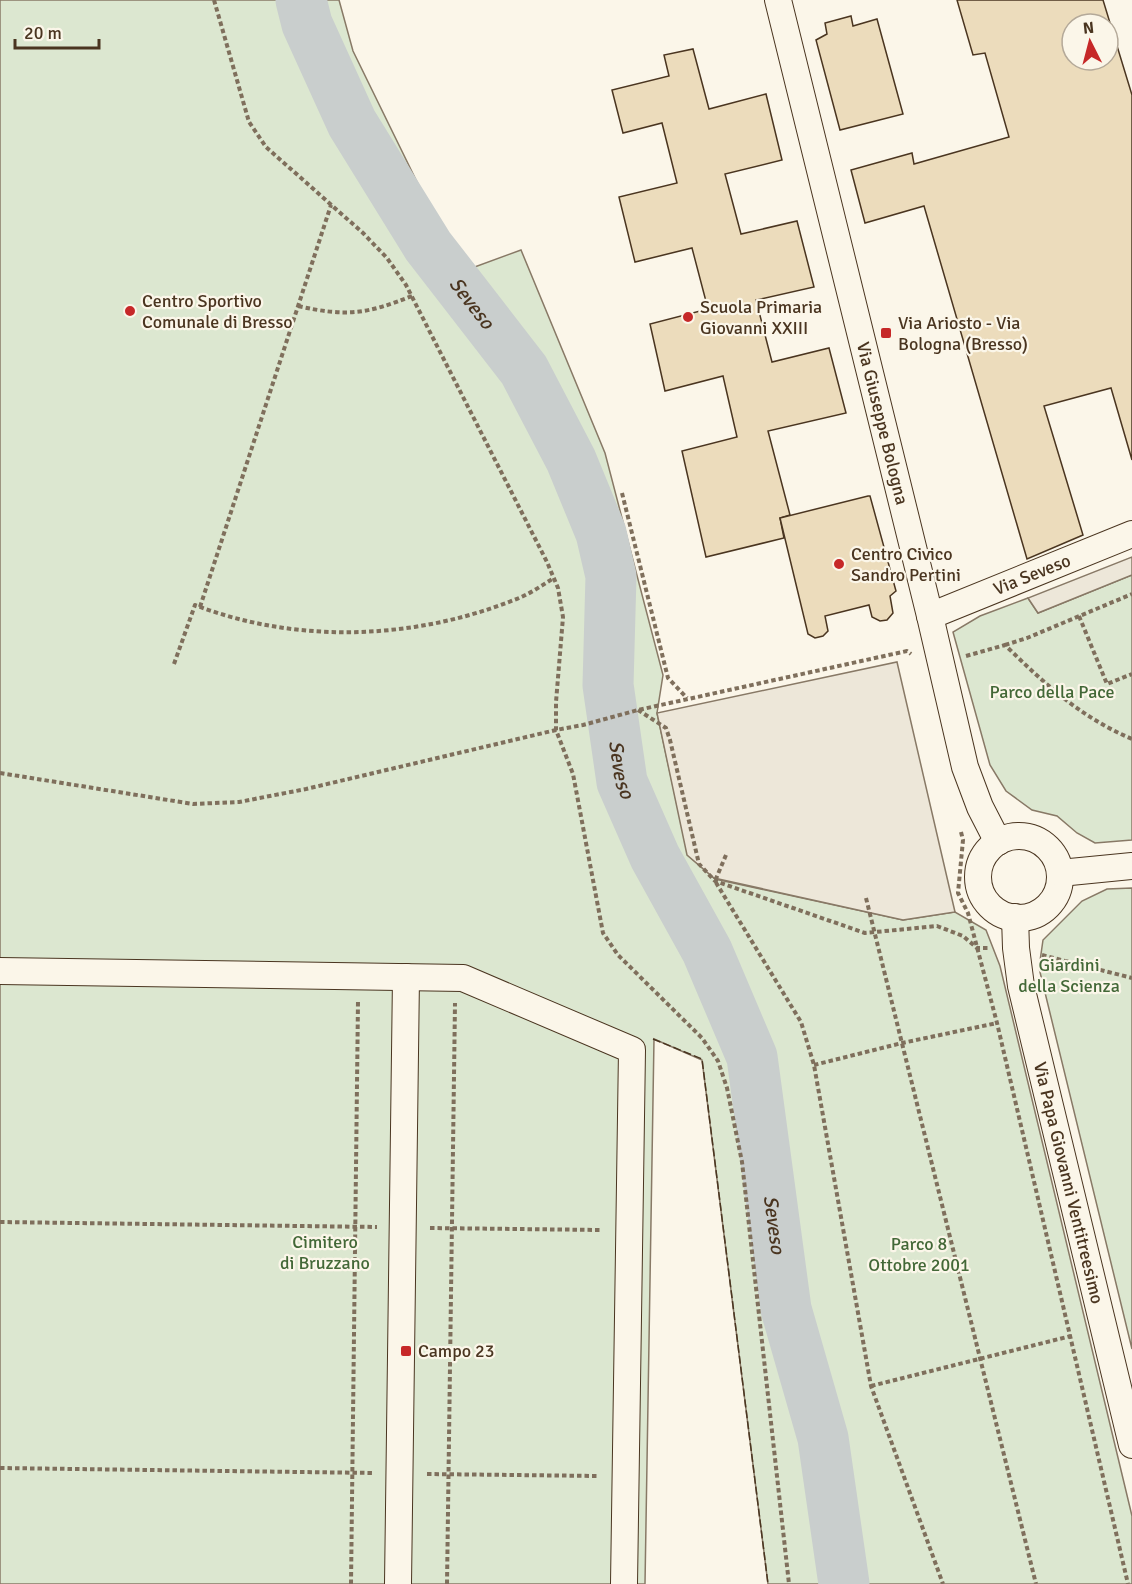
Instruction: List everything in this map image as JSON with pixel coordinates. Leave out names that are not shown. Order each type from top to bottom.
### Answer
[{"type":"street","name":"Via Giuseppe Bologna","points":[[778,0],[942,663],[965,767],[980,807],[998,842]]},
{"type":"street","name":"Via Seveso","points":[[930,616],[1132,534]]},
{"type":"street","points":[[1024,836],[1040,841],[1053,853],[1060,873],[1060,886],[1053,902],[1040,913],[1023,918],[1005,916],[991,907],[981,893],[977,876],[981,859],[991,846],[1006,837],[1024,836]]},
{"type":"street","points":[[1060,873],[1132,866]]},
{"type":"street","name":"Via Papa Giovanni Ventitreesimo","points":[[1015,917],[1021,986],[1132,1445]]},
{"type":"street","points":[[0,971],[463,978],[632,1050],[624,1584]]},
{"type":"street","points":[[398,1584],[406,977]]},
{"type":"path","points":[[214,0],[249,122],[266,147],[387,258],[412,296],[558,588],[563,617],[555,702],[556,730],[573,774],[603,933],[618,955],[702,1038],[718,1061],[727,1088],[742,1162],[789,1584]]},
{"type":"path","points":[[200,607],[331,205]]},
{"type":"path","points":[[298,306],[326,312],[354,314],[379,309],[412,296]]},
{"type":"path","points":[[622,493],[668,678],[688,698]]},
{"type":"path","points":[[174,664],[195,605],[245,621],[299,631],[357,633],[420,626],[467,615],[515,600],[554,579]]},
{"type":"path","points":[[0,772],[193,804],[238,802],[306,789],[583,725],[688,698],[907,651],[927,667],[1027,638],[1132,594]]},
{"type":"path","points":[[1079,616],[1107,684],[1132,674]]},
{"type":"path","points":[[1005,645],[1047,687],[1076,709],[1108,729],[1132,739]]},
{"type":"path","points":[[638,710],[666,729],[699,864],[715,881],[801,1022],[814,1065],[871,1386],[943,1584]]},
{"type":"path","points":[[960,829],[963,840],[958,893],[968,913],[997,1023],[1128,1584]]},
{"type":"path","points":[[715,881],[726,855]]},
{"type":"path","points":[[715,881],[865,933],[937,926],[963,936],[977,948],[1016,948],[1132,978]]},
{"type":"path","points":[[866,898],[1036,1584]]},
{"type":"path","points":[[351,1584],[359,976]]},
{"type":"path","points":[[447,1584],[455,978]]},
{"type":"path","points":[[814,1065],[997,1023]]},
{"type":"path","points":[[0,1222],[630,1231]]},
{"type":"path","points":[[871,1386],[1071,1336]]},
{"type":"path","points":[[0,1468],[626,1476]]},
{"type":"green space","points":[[0,0],[339,0],[353,51],[461,272],[521,250],[605,453],[663,675],[657,713],[688,855],[715,879],[903,920],[955,912],[986,930],[1000,966],[1132,1516],[1132,1584],[768,1584],[702,1060],[654,1039],[645,1584],[0,1584]]},
{"type":"green space","name":"Parco della Pace","points":[[1132,575],[1132,840],[1095,843],[1077,833],[1057,816],[1032,810],[1006,791],[990,765],[953,632],[980,616],[1028,598],[1038,613]]},
{"type":"green space","name":"Giardini della Scienza","points":[[1132,888],[1132,1349],[1039,968],[1043,940],[1082,901],[1107,889]]},
{"type":"shaded area","points":[[1132,557],[1132,575],[1038,613],[1028,598]]},
{"type":"shaded area","points":[[897,662],[955,912],[903,920],[714,878],[687,855],[657,713]]},
{"type":"building","points":[[957,0],[1103,0],[1107,12],[1060,12],[1060,72],[1120,72],[1120,56],[1132,95],[1132,460],[1111,388],[1044,406],[1083,535],[1027,559],[924,206],[865,223],[851,170],[912,153],[914,164],[1009,137],[985,53],[973,55]]},
{"type":"building","points":[[851,16],[853,26],[877,19],[903,114],[840,130],[816,40],[827,34],[825,23]]},
{"type":"building","points":[[693,49],[709,109],[766,94],[782,160],[725,174],[741,234],[797,221],[814,287],[756,300],[772,362],[829,348],[846,413],[768,431],[790,515],[780,518],[784,538],[706,557],[682,451],[737,437],[723,376],[665,391],[650,324],[708,309],[692,248],[635,262],[619,197],[677,183],[662,123],[623,133],[612,90],[669,76],[664,55]]},
{"type":"building","name":"Centro Civico Sandro Pertini","points":[[870,496],[896,591],[890,596],[893,613],[887,620],[880,621],[872,617],[869,605],[825,616],[828,631],[823,636],[815,638],[808,634],[780,518]]},
{"type":"waterway","name":"Seveso","points":[[301,0],[307,24],[352,123],[428,246],[524,370],[571,460],[601,533],[611,576],[608,685],[622,782],[655,857],[707,951],[752,1057],[786,1309],[823,1438],[844,1584]]},
{"type":"fence","points":[[653,1039],[702,1059],[768,1584]]},
{"type":"place","name":"Centro Sportivo Comunale di Bresso","points":[[130,311]]},
{"type":"place","name":"Scuola Primaria Giovanni XXIII","points":[[688,317]]},
{"type":"place","name":"Via Ariosto - Via Bologna (Bresso)","points":[[886,333]]},
{"type":"place","name":"Centro Civico Sandro Pertini","points":[[839,564]]},
{"type":"place","name":"Campo 23","points":[[406,1351]]},
{"type":"park label","name":"Cimitero di Bruzzano","points":[[325,1252]]},
{"type":"park label","name":"Parco 8 Ottobre 2001","points":[[919,1254]]}]
